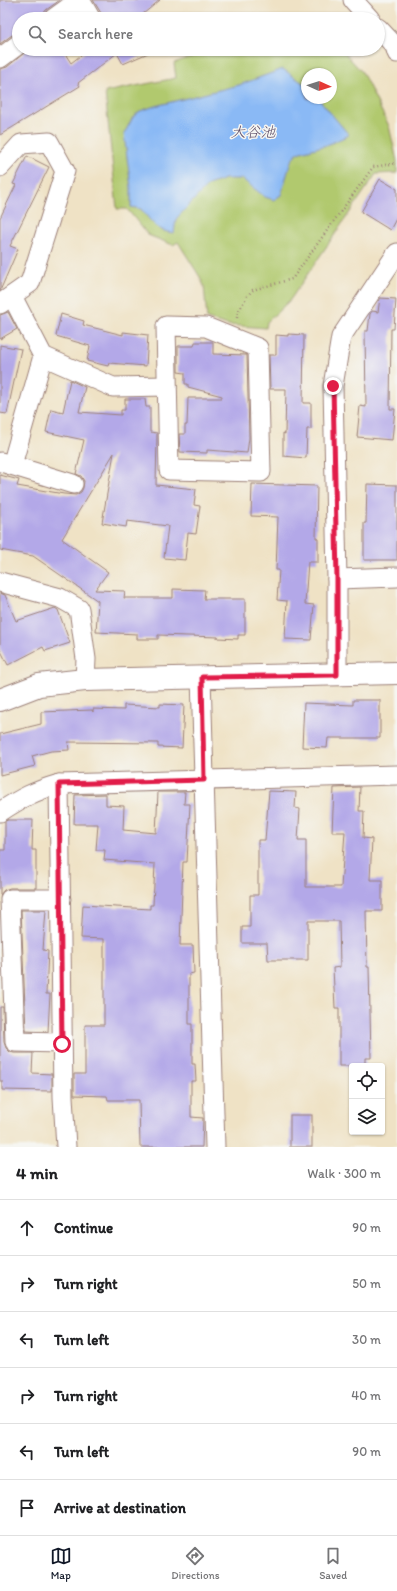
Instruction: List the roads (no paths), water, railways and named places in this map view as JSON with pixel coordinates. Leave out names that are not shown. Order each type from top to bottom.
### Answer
[{"type":"street","points":[[63,12],[80,0],[87,12]]},
{"type":"street","points":[[353,0],[364,12]]},
{"type":"street","points":[[385,35],[395,46],[397,53]]},
{"type":"street","points":[[0,58],[12,49]]},
{"type":"street","points":[[0,167],[21,144],[49,142],[65,171],[30,283],[6,300],[43,356],[114,387],[167,386]]},
{"type":"street","points":[[337,675],[337,579],[333,386],[341,338],[396,256]]},
{"type":"street","points":[[166,326],[206,327],[258,348],[261,472],[169,470],[167,386],[166,326]]},
{"type":"street","points":[[43,356],[6,463],[73,484]]},
{"type":"street","points":[[337,579],[397,577]]},
{"type":"street","points":[[0,582],[60,598],[79,609],[86,659],[85,680]]},
{"type":"street","points":[[0,700],[39,685],[85,680],[397,673]]},
{"type":"street","points":[[202,677],[215,1147]]},
{"type":"street","points":[[0,812],[20,798],[35,791],[59,784],[397,775]]},
{"type":"street","points":[[59,784],[63,1097],[66,1147]]},
{"type":"street","points":[[60,899],[10,899],[15,1042],[62,1044]]},
{"type":"water","name":"大谷池","points":[[283,69],[301,82],[301,104],[323,104],[349,135],[327,145],[297,153],[291,161],[281,195],[274,200],[265,197],[242,179],[225,179],[208,185],[186,208],[176,219],[174,233],[163,231],[151,222],[141,209],[131,207],[131,188],[124,134],[133,117],[140,111],[239,85]]}]
